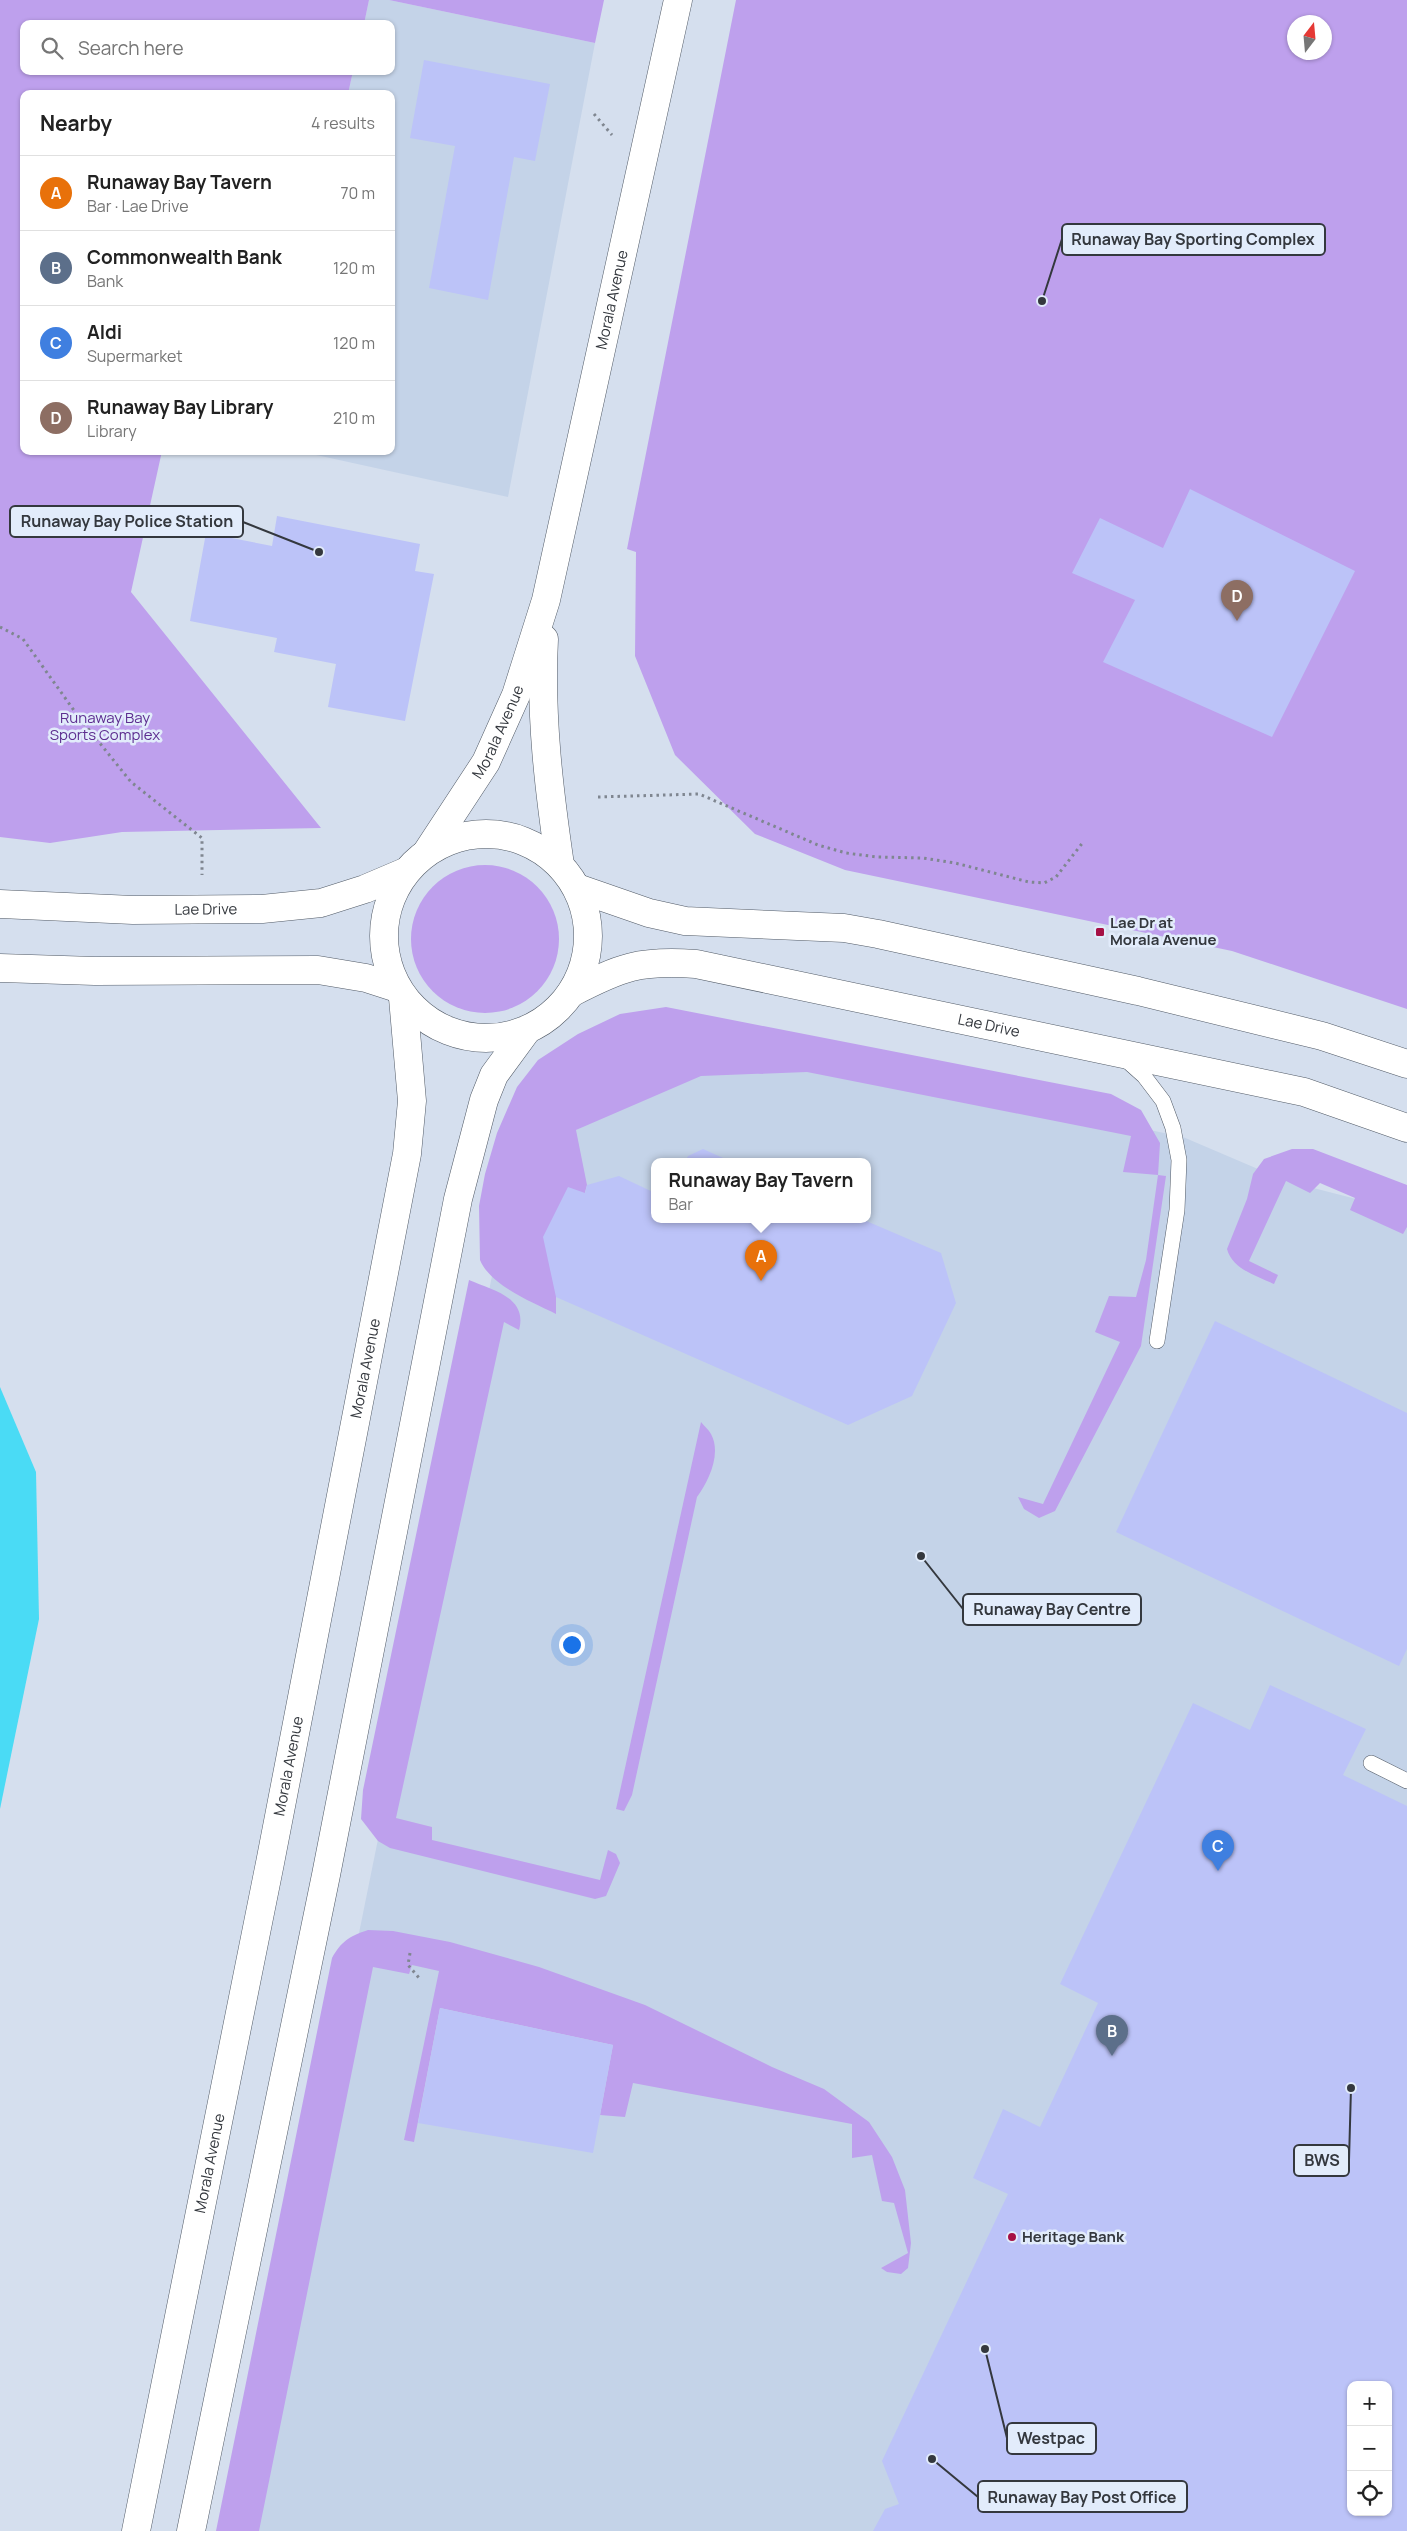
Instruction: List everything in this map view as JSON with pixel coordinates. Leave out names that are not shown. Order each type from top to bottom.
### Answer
[{"type":"main road","name":"Morala Avenue","points":[[426,852],[486,762],[516,695],[546,600],[678,0]]},
{"type":"main road","name":"Morala Avenue","points":[[546,600],[542,713],[549,792],[560,865]]},
{"type":"main road","points":[[481,834],[510,837],[537,847],[560,865],[576,888],[586,914],[588,942],[583,969],[571,993],[544,1021],[527,1030],[508,1036],[470,1038],[433,1024],[417,1012],[400,993],[388,969],[384,950],[383,929],[394,889],[405,872],[426,852],[452,839],[481,834]]},
{"type":"main road","name":"Lae Drive","points":[[0,904],[203,911],[262,909],[321,903],[365,889],[405,872]]},
{"type":"main road","points":[[576,888],[649,913],[685,921],[844,928],[878,934],[1138,992],[1304,1032],[1407,1064]]},
{"type":"main road","name":"Lae Drive","points":[[571,993],[619,969],[666,962],[696,964],[1304,1092],[1407,1128]]},
{"type":"main road","points":[[0,968],[95,971],[318,970],[366,978],[400,993]]},
{"type":"main road","name":"Morala Avenue","points":[[136,2531],[270,1863],[407,1154],[412,1101],[400,993]]},
{"type":"main road","points":[[191,2531],[326,1875],[458,1198],[484,1100],[494,1075],[527,1030]]},
{"type":"lane","points":[[1104,1049],[1130,1062],[1144,1076],[1163,1101],[1173,1128],[1178,1152],[1177,1210],[1157,1341]]},
{"type":"lane","points":[[1371,1764],[1407,1780]]},
{"type":"path","points":[[0,627],[23,639],[78,716],[131,782],[202,838],[203,911]]},
{"type":"path","points":[[598,796],[699,794],[778,830],[846,853],[877,857],[923,858],[955,863],[1028,882],[1044,883],[1056,877],[1084,840]]},
{"type":"path","points":[[410,1953],[408,1965],[420,1979]]},
{"type":"shaded area","points":[[369,0],[389,0],[595,43],[508,497],[316,455],[395,455],[395,90],[349,90],[352,75],[395,75],[395,20],[365,20]]},
{"type":"shaded area","points":[[706,1058],[817,1060],[1183,1137],[1286,1181],[1407,1212],[1407,2531],[238,2531],[493,1271],[576,1130]]},
{"type":"green space","name":"Runaway Bay Sports Complex","points":[[0,0],[369,0],[365,20],[20,20],[20,75],[352,75],[349,90],[20,90],[20,455],[161,455],[131,592],[321,828],[122,832],[50,843],[0,837]]},
{"type":"green space","points":[[389,0],[604,0],[595,43]]},
{"type":"green space","points":[[736,0],[1407,0],[1407,1009],[1232,951],[845,870],[755,834],[675,755],[635,656],[636,552],[627,549]]},
{"type":"green space","points":[[485,865],[499,866],[513,871],[526,877],[537,887],[547,898],[553,911],[558,925],[558,953],[553,967],[547,980],[537,991],[526,1001],[513,1007],[499,1012],[485,1013],[471,1012],[457,1007],[444,1001],[433,991],[423,980],[417,967],[412,953],[411,939],[412,925],[417,911],[423,898],[433,887],[444,877],[457,871],[471,866]]},
{"type":"green space","points":[[666,1007],[1111,1094],[1141,1110],[1160,1143],[1158,1175],[1123,1172],[1131,1136],[807,1072],[701,1076],[576,1130],[587,1185],[556,1297],[556,1314],[513,1292],[493,1278],[480,1260],[479,1206],[485,1174],[497,1133],[517,1087],[538,1060],[578,1034],[620,1014]]},
{"type":"green space","points":[[1292,1149],[1313,1149],[1407,1185],[1407,1227],[1403,1234],[1350,1210],[1355,1198],[1320,1183],[1310,1193],[1286,1181],[1249,1261],[1278,1275],[1274,1284],[1240,1267],[1234,1262],[1227,1249],[1247,1199],[1253,1174],[1264,1159]]},
{"type":"green space","points":[[1158,1175],[1166,1176],[1141,1346],[1055,1511],[1039,1518],[1024,1509],[1018,1497],[1043,1504],[1120,1342],[1095,1332],[1109,1296],[1136,1297],[1146,1260]]},
{"type":"green space","points":[[469,1280],[506,1296],[513,1302],[518,1310],[520,1319],[519,1330],[504,1322],[396,1818],[432,1827],[432,1840],[600,1880],[608,1850],[616,1854],[620,1863],[606,1896],[595,1899],[390,1848],[378,1841],[361,1819],[363,1790]]},
{"type":"green space","points":[[701,1422],[710,1432],[714,1442],[714,1459],[709,1476],[697,1497],[632,1795],[624,1811],[616,1809]]},
{"type":"green space","points":[[368,1930],[393,1931],[450,1942],[539,1967],[645,2005],[772,2067],[824,2089],[869,2122],[892,2157],[905,2190],[911,2243],[908,2268],[901,2274],[887,2272],[881,2268],[908,2253],[894,2203],[882,2201],[872,2155],[852,2158],[852,2124],[633,2083],[625,2117],[600,2115],[613,2045],[440,2008],[414,2142],[404,2140],[439,1971],[412,1965],[409,1974],[373,1967],[259,2531],[216,2531],[332,1958],[346,1940]]},
{"type":"water","points":[[0,1387],[36,1472],[39,1619],[0,1809]]},
{"type":"building","points":[[424,60],[550,84],[535,161],[514,157],[488,300],[429,288],[455,146],[410,138]]},
{"type":"building","points":[[1190,489],[1355,571],[1272,737],[1103,662],[1135,600],[1072,573],[1100,518],[1163,548]]},
{"type":"building","points":[[277,516],[420,544],[415,571],[434,574],[405,721],[328,707],[336,664],[274,652],[277,638],[190,621],[206,533],[272,546]]},
{"type":"building","points":[[703,1149],[723,1158],[687,1158]]},
{"type":"building","points":[[619,1176],[651,1191],[651,1223],[871,1223],[941,1253],[956,1303],[912,1396],[848,1425],[556,1297],[543,1237],[568,1187],[585,1193],[587,1185]]},
{"type":"building","points":[[1215,1321],[1407,1413],[1407,1649],[1399,1666],[1116,1532]]},
{"type":"building","points":[[1270,1685],[1366,1729],[1343,1775],[1407,1806],[1407,2531],[873,2531],[885,2509],[899,2504],[882,2461],[1008,2194],[973,2178],[1003,2109],[1040,2127],[1098,2003],[1060,1984],[1193,1703],[1250,1730]]},
{"type":"building","points":[[440,2008],[613,2045],[593,2153],[418,2123]]},
{"type":"place","name":"Runaway Bay Sporting Complex","points":[[1042,301]]},
{"type":"place","name":"Runaway Bay Police Station","points":[[319,552]]},
{"type":"place","name":"Runaway Bay Library","points":[[1237,621]]},
{"type":"place","name":"Lae Dr at Morala Avenue","points":[[1100,932]]},
{"type":"place","name":"Runaway Bay Tavern","points":[[761,1281]]},
{"type":"place","name":"Runaway Bay Centre","points":[[921,1556]]},
{"type":"place","name":"Aldi","points":[[1218,1871]]},
{"type":"place","name":"Commonwealth Bank","points":[[1112,2056]]},
{"type":"place","name":"BWS","points":[[1351,2088]]},
{"type":"place","name":"Heritage Bank","points":[[1012,2237]]},
{"type":"place","name":"Westpac","points":[[985,2349]]},
{"type":"place","name":"Runaway Bay Post Office","points":[[932,2459]]}]
